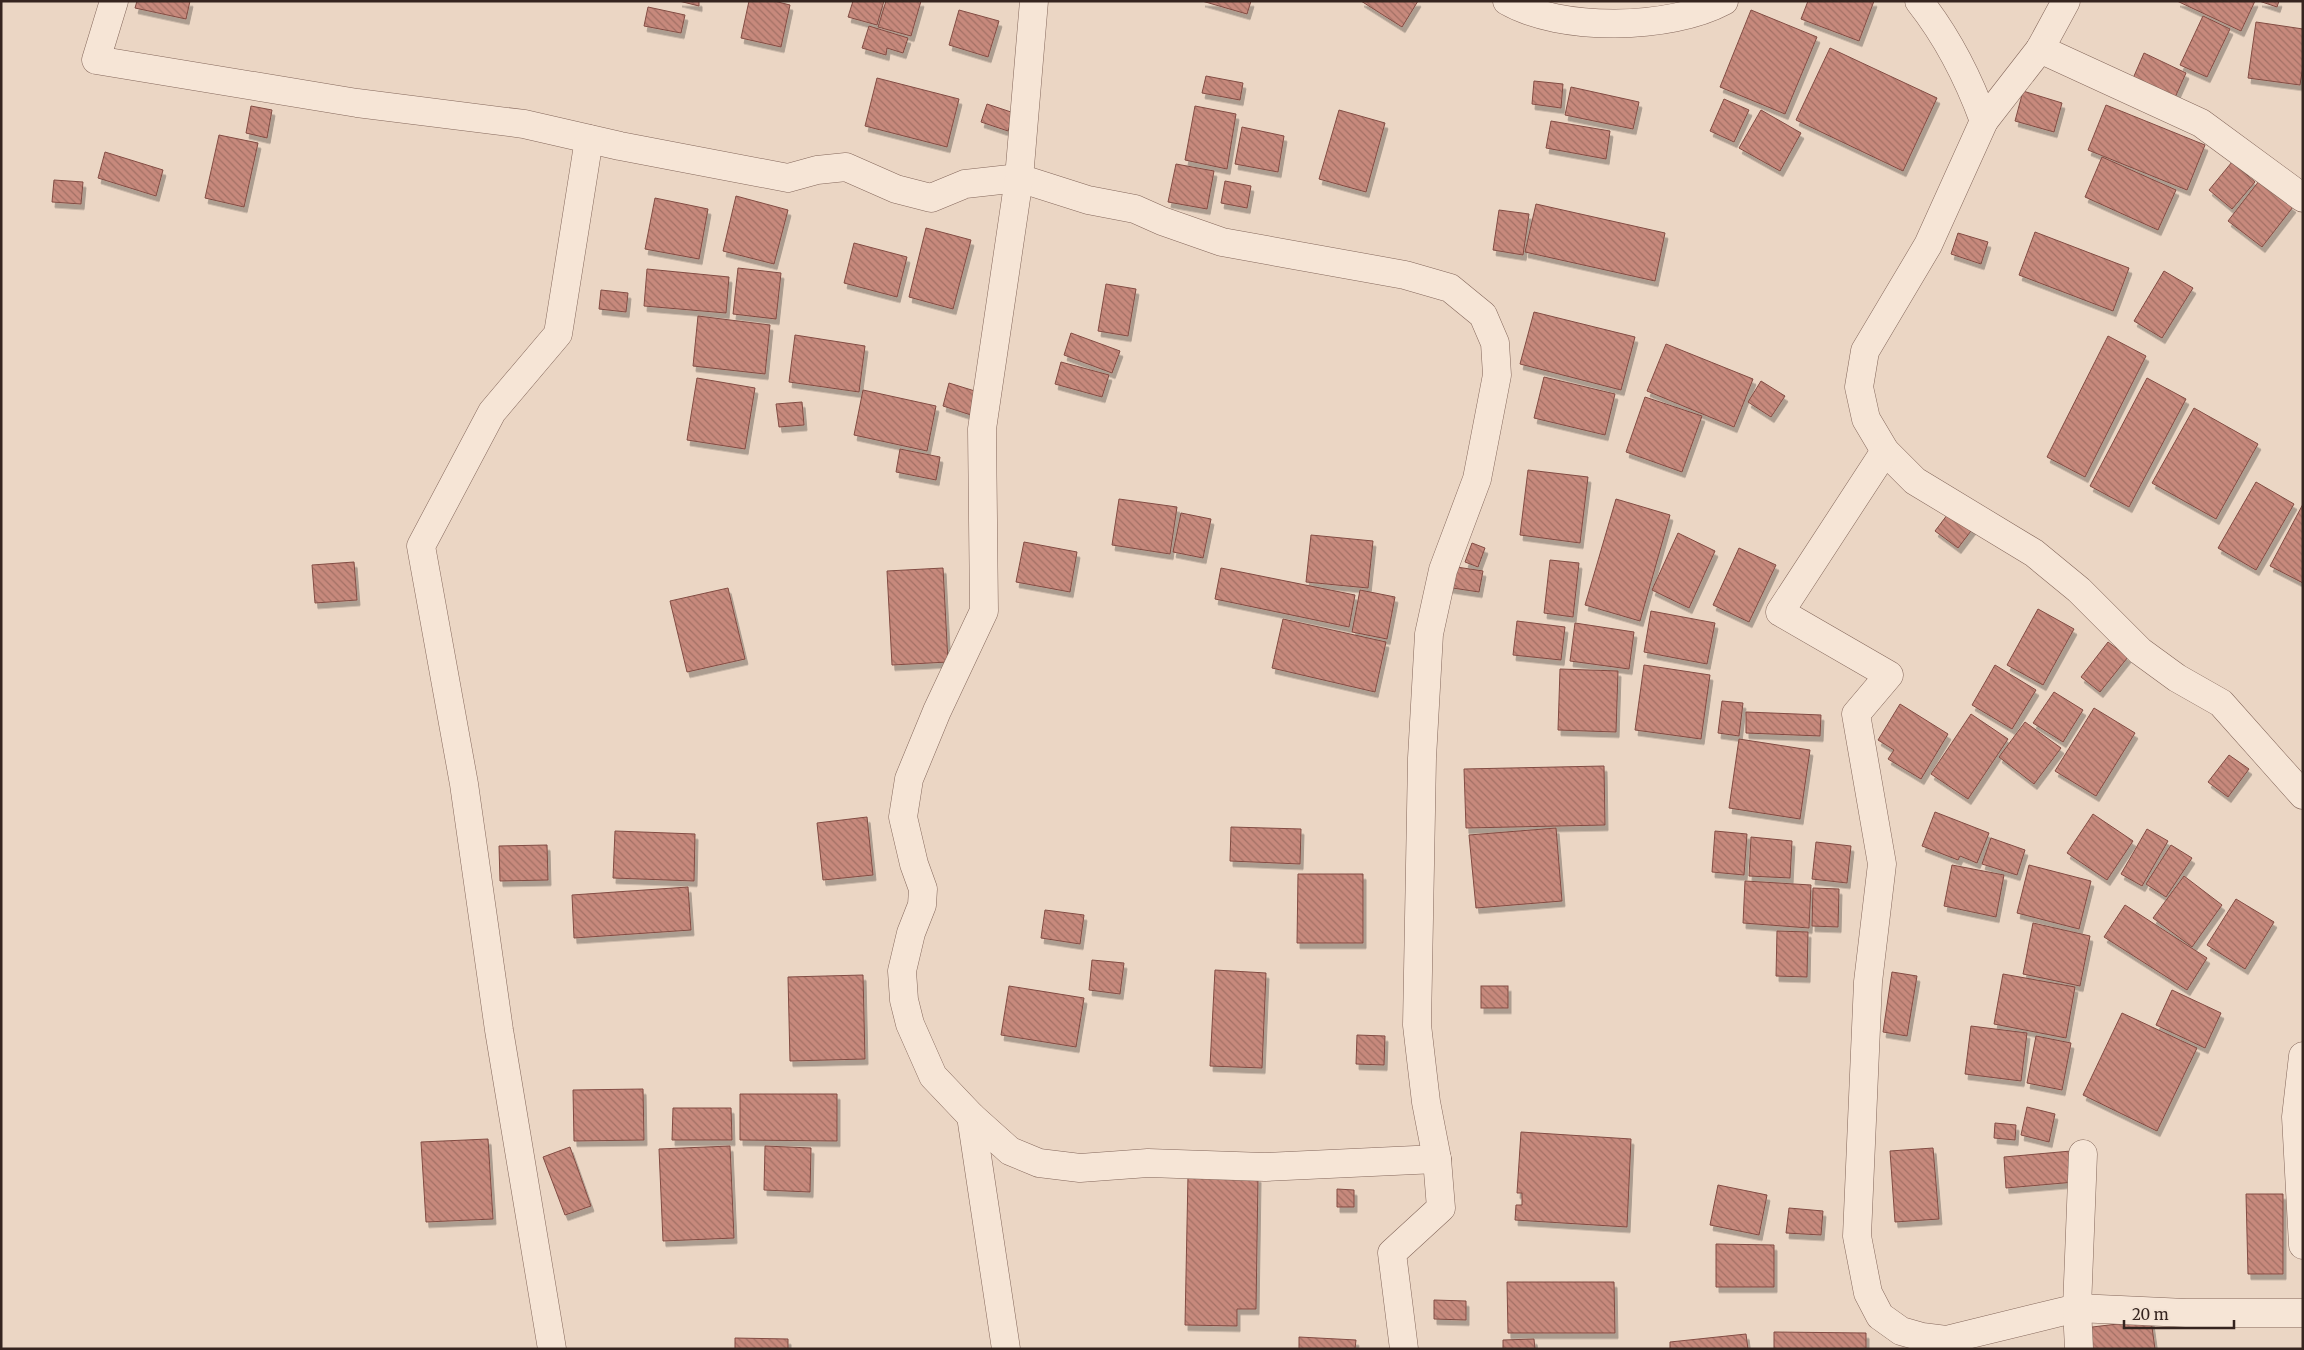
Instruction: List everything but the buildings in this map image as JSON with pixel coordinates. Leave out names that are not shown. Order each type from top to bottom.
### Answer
[{"type":"street","points":[[114,1],[96,60],[357,103],[524,124],[589,139],[788,178],[817,170],[846,167],[896,189],[931,198],[965,184],[1019,178],[1088,200],[1135,208],[1162,221],[1222,242],[1405,275],[1450,288],[1482,315],[1495,343],[1497,375],[1477,479],[1443,570],[1429,634],[1422,758],[1417,1025],[1426,1102],[1438,1159],[1441,1208],[1392,1253],[1404,1349]]},
{"type":"street","points":[[1034,1],[1019,178],[982,429],[984,611],[937,711],[909,779],[903,817],[914,864],[923,889],[922,905],[911,933],[902,971],[904,1000],[910,1024],[933,1076],[971,1116],[1010,1151],[1039,1163],[1080,1168],[1148,1163],[1265,1167],[1438,1159]]},
{"type":"street","points":[[1520,4],[1578,22],[1626,24],[1690,14],[1724,1]]},
{"type":"street","points":[[1919,1],[1950,46],[1969,80],[1984,121]]},
{"type":"street","points":[[2066,1],[2040,49],[1984,121],[1928,245],[1865,351],[1859,387],[1866,420],[1886,451],[1915,482],[2034,553],[2079,590],[2140,651],[2177,678],[2221,704],[2303,795]]},
{"type":"street","points":[[2040,49],[2201,123],[2303,198]]},
{"type":"street","points":[[552,1349],[499,1030],[464,784],[421,546],[492,412],[558,334],[589,139]]},
{"type":"street","points":[[1886,451],[1780,612],[1889,675],[1856,714],[1882,864],[1868,982],[1857,1236],[1868,1293],[1880,1316],[1901,1331],[1946,1340],[2077,1308],[2186,1313],[2303,1313]]},
{"type":"street","points":[[2303,1056],[2296,1117],[2303,1246]]},
{"type":"street","points":[[971,1116],[1006,1349]]},
{"type":"street","points":[[2079,1349],[2077,1308],[2083,1154]]}]
